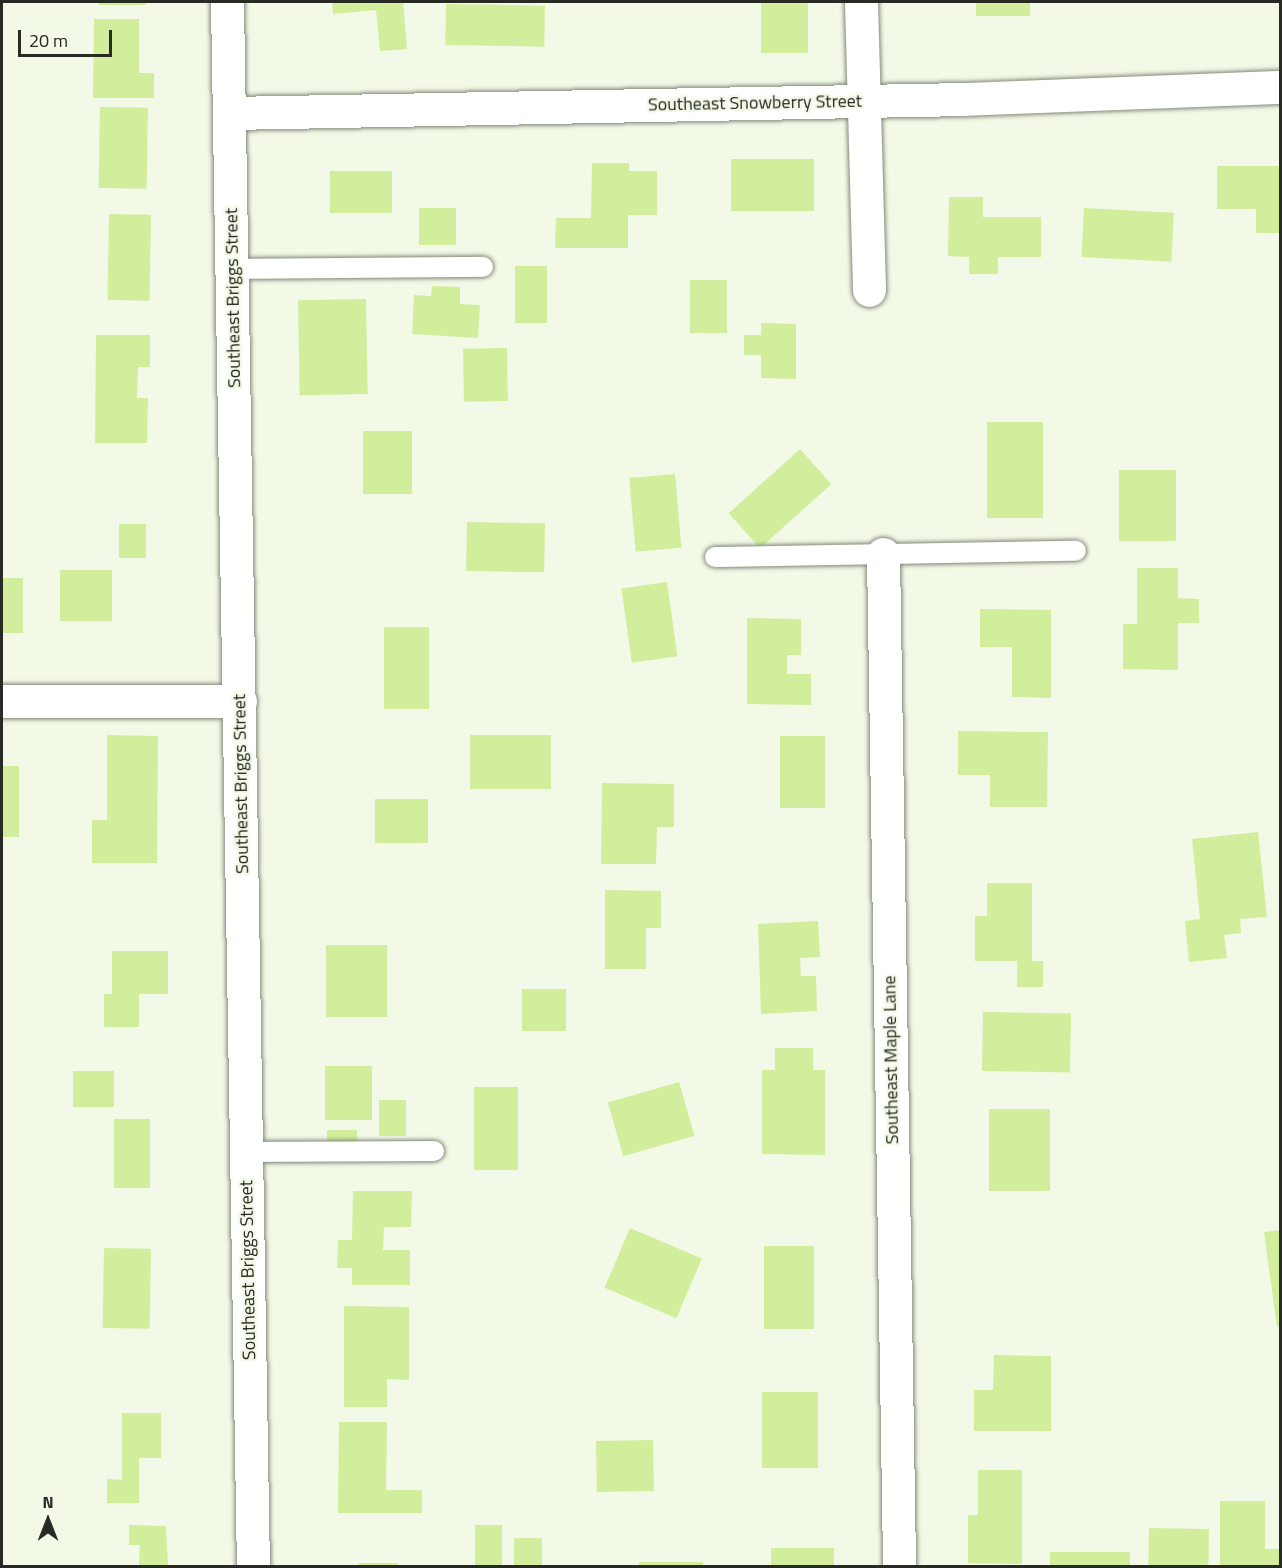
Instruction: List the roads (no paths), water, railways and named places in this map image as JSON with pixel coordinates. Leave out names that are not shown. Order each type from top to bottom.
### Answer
[{"type":"street","name":"Southeast Briggs Street","points":[[227,2],[253,1566]]},
{"type":"street","points":[[861,2],[866,101],[869,290]]},
{"type":"street","name":"Southeast Snowberry Street","points":[[230,113],[866,101],[1281,87]]},
{"type":"street","name":"Southeast Maple Lane","points":[[883,554],[899,1566]]},
{"type":"street","points":[[2,702],[240,702]]},
{"type":"lane","points":[[232,269],[483,267]]},
{"type":"lane","points":[[715,558],[1076,551]]},
{"type":"lane","points":[[247,1152],[434,1151]]}]
